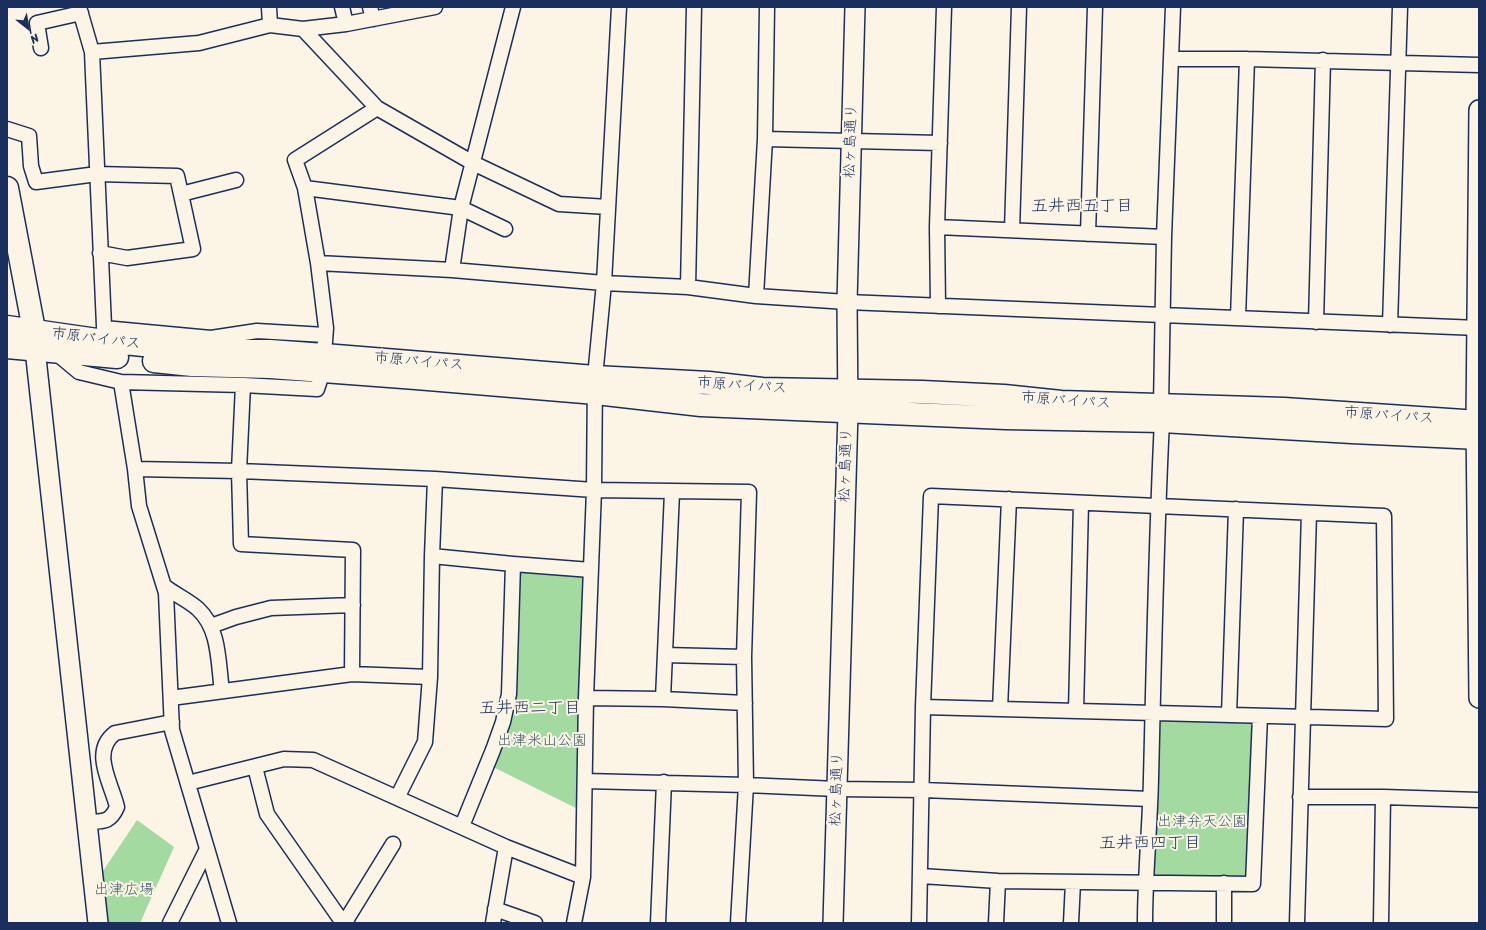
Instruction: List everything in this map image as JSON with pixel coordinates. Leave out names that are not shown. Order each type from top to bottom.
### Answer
[{"type":"main road","points":[[7,188],[41,343]]},
{"type":"main road","name":"市原バイパス","points":[[7,327],[41,343]]},
{"type":"main road","name":"市原バイパス","points":[[7,347],[41,343],[105,342],[192,365],[270,367],[324,354],[595,385],[701,405],[1006,418],[1284,409],[1478,430]]},
{"type":"main road","name":"市原バイパス","points":[[595,385],[709,383],[762,389],[922,392],[1061,402],[1162,413]]},
{"type":"street","points":[[269,7],[270,26]]},
{"type":"street","points":[[342,7],[346,24]]},
{"type":"street","points":[[92,52],[199,43],[270,26],[303,29],[346,24],[372,13],[435,7]]},
{"type":"street","points":[[452,270],[461,208],[513,7]]},
{"type":"street","points":[[574,923],[583,877],[586,698],[594,490],[595,385],[604,283],[618,7]]},
{"type":"street","points":[[688,287],[694,7]]},
{"type":"street","points":[[756,296],[765,139],[767,7]]},
{"type":"street","name":"松ヶ島通り","points":[[833,923],[848,412],[848,302],[855,7]]},
{"type":"street","points":[[938,306],[937,227],[944,7]]},
{"type":"street","points":[[1012,230],[1019,7]]},
{"type":"street","points":[[1088,234],[1095,7]]},
{"type":"street","points":[[1145,923],[1145,883],[1150,799],[1162,413],[1164,237],[1173,7]]},
{"type":"street","points":[[1390,325],[1400,62],[1400,7]]},
{"type":"street","points":[[42,48],[37,23],[80,10],[92,52],[105,342],[211,338],[257,331],[324,354]]},
{"type":"street","points":[[303,29],[377,108],[473,163],[559,204],[608,207]]},
{"type":"street","points":[[1172,59],[1247,58],[1479,65]]},
{"type":"street","points":[[1238,318],[1247,58]]},
{"type":"street","points":[[1316,322],[1323,60]]},
{"type":"street","points":[[41,343],[79,372],[121,382],[243,385],[316,389],[324,354],[326,328],[318,263],[305,188],[295,160],[377,108]]},
{"type":"street","points":[[1479,110],[1479,698]]},
{"type":"street","points":[[7,129],[29,136],[31,166],[36,182],[97,174],[178,176],[193,249],[126,258],[100,253]]},
{"type":"street","points":[[765,139],[940,143]]},
{"type":"street","points":[[181,194],[236,180]]},
{"type":"street","points":[[305,188],[461,208],[505,229]]},
{"type":"street","points":[[937,227],[1164,237]]},
{"type":"street","points":[[318,263],[452,270],[604,283],[688,287],[756,296],[848,302],[1478,328]]},
{"type":"street","points":[[41,343],[98,923]]},
{"type":"street","points":[[121,382],[135,469],[138,506],[166,593],[172,730],[229,923]]},
{"type":"street","points":[[243,385],[239,471],[241,544],[353,550],[352,674]]},
{"type":"street","points":[[135,469],[239,471],[435,479],[594,490],[749,492],[744,657],[746,785],[738,923]]},
{"type":"street","points":[[397,798],[425,742],[430,677],[435,479]]},
{"type":"street","points":[[664,699],[672,492]]},
{"type":"street","points":[[919,923],[923,790],[923,707],[931,496],[1384,516],[1386,719],[923,707]]},
{"type":"street","points":[[1000,709],[1009,499]]},
{"type":"street","points":[[1076,711],[1081,502]]},
{"type":"street","points":[[1229,715],[1236,510]]},
{"type":"street","points":[[1297,923],[1309,513]]},
{"type":"street","points":[[432,556],[591,570]]},
{"type":"street","points":[[462,826],[503,722],[509,694],[513,564]]},
{"type":"street","points":[[164,586],[198,609],[211,626],[215,636],[222,691]]},
{"type":"street","points":[[211,626],[236,617],[271,608],[353,605]]},
{"type":"street","points":[[665,654],[744,657]]},
{"type":"street","points":[[171,698],[352,674],[430,677]]},
{"type":"street","points":[[586,698],[664,699],[745,703]]},
{"type":"street","points":[[921,876],[998,881],[1253,884],[1260,716]]},
{"type":"street","points":[[88,822],[106,821],[114,815],[117,807],[104,767],[103,755],[106,742],[111,736],[115,733],[172,722]]},
{"type":"street","points":[[188,783],[284,759],[313,760],[506,847],[583,877]]},
{"type":"street","points":[[255,767],[267,814],[341,920],[346,922],[393,844]]},
{"type":"street","points":[[584,781],[664,782],[837,789],[923,790],[1150,799]]},
{"type":"street","points":[[658,923],[664,782]]},
{"type":"street","points":[[1300,797],[1383,797],[1479,800]]},
{"type":"street","points":[[1381,923],[1383,797]]},
{"type":"street","points":[[506,847],[494,916],[535,923]]},
{"type":"street","points":[[170,923],[207,849]]},
{"type":"street","points":[[996,923],[998,881]]},
{"type":"street","points":[[1071,923],[1073,882]]},
{"type":"street","points":[[1224,883],[1224,923]]},
{"type":"green space","name":"出津米山公園","points":[[513,564],[591,570],[584,812],[487,764],[503,722]]},
{"type":"green space","name":"出津弁天公園","points":[[1153,713],[1260,716],[1253,884],[1145,883]]},
{"type":"green space","name":"出津広場","points":[[137,820],[174,847],[140,923],[97,923],[95,883]]},
{"type":"district","name":"五井西五丁目","points":[[1082,207]]},
{"type":"district","name":"五井西二丁目","points":[[530,709]]},
{"type":"district","name":"五井西四丁目","points":[[1150,844]]}]
